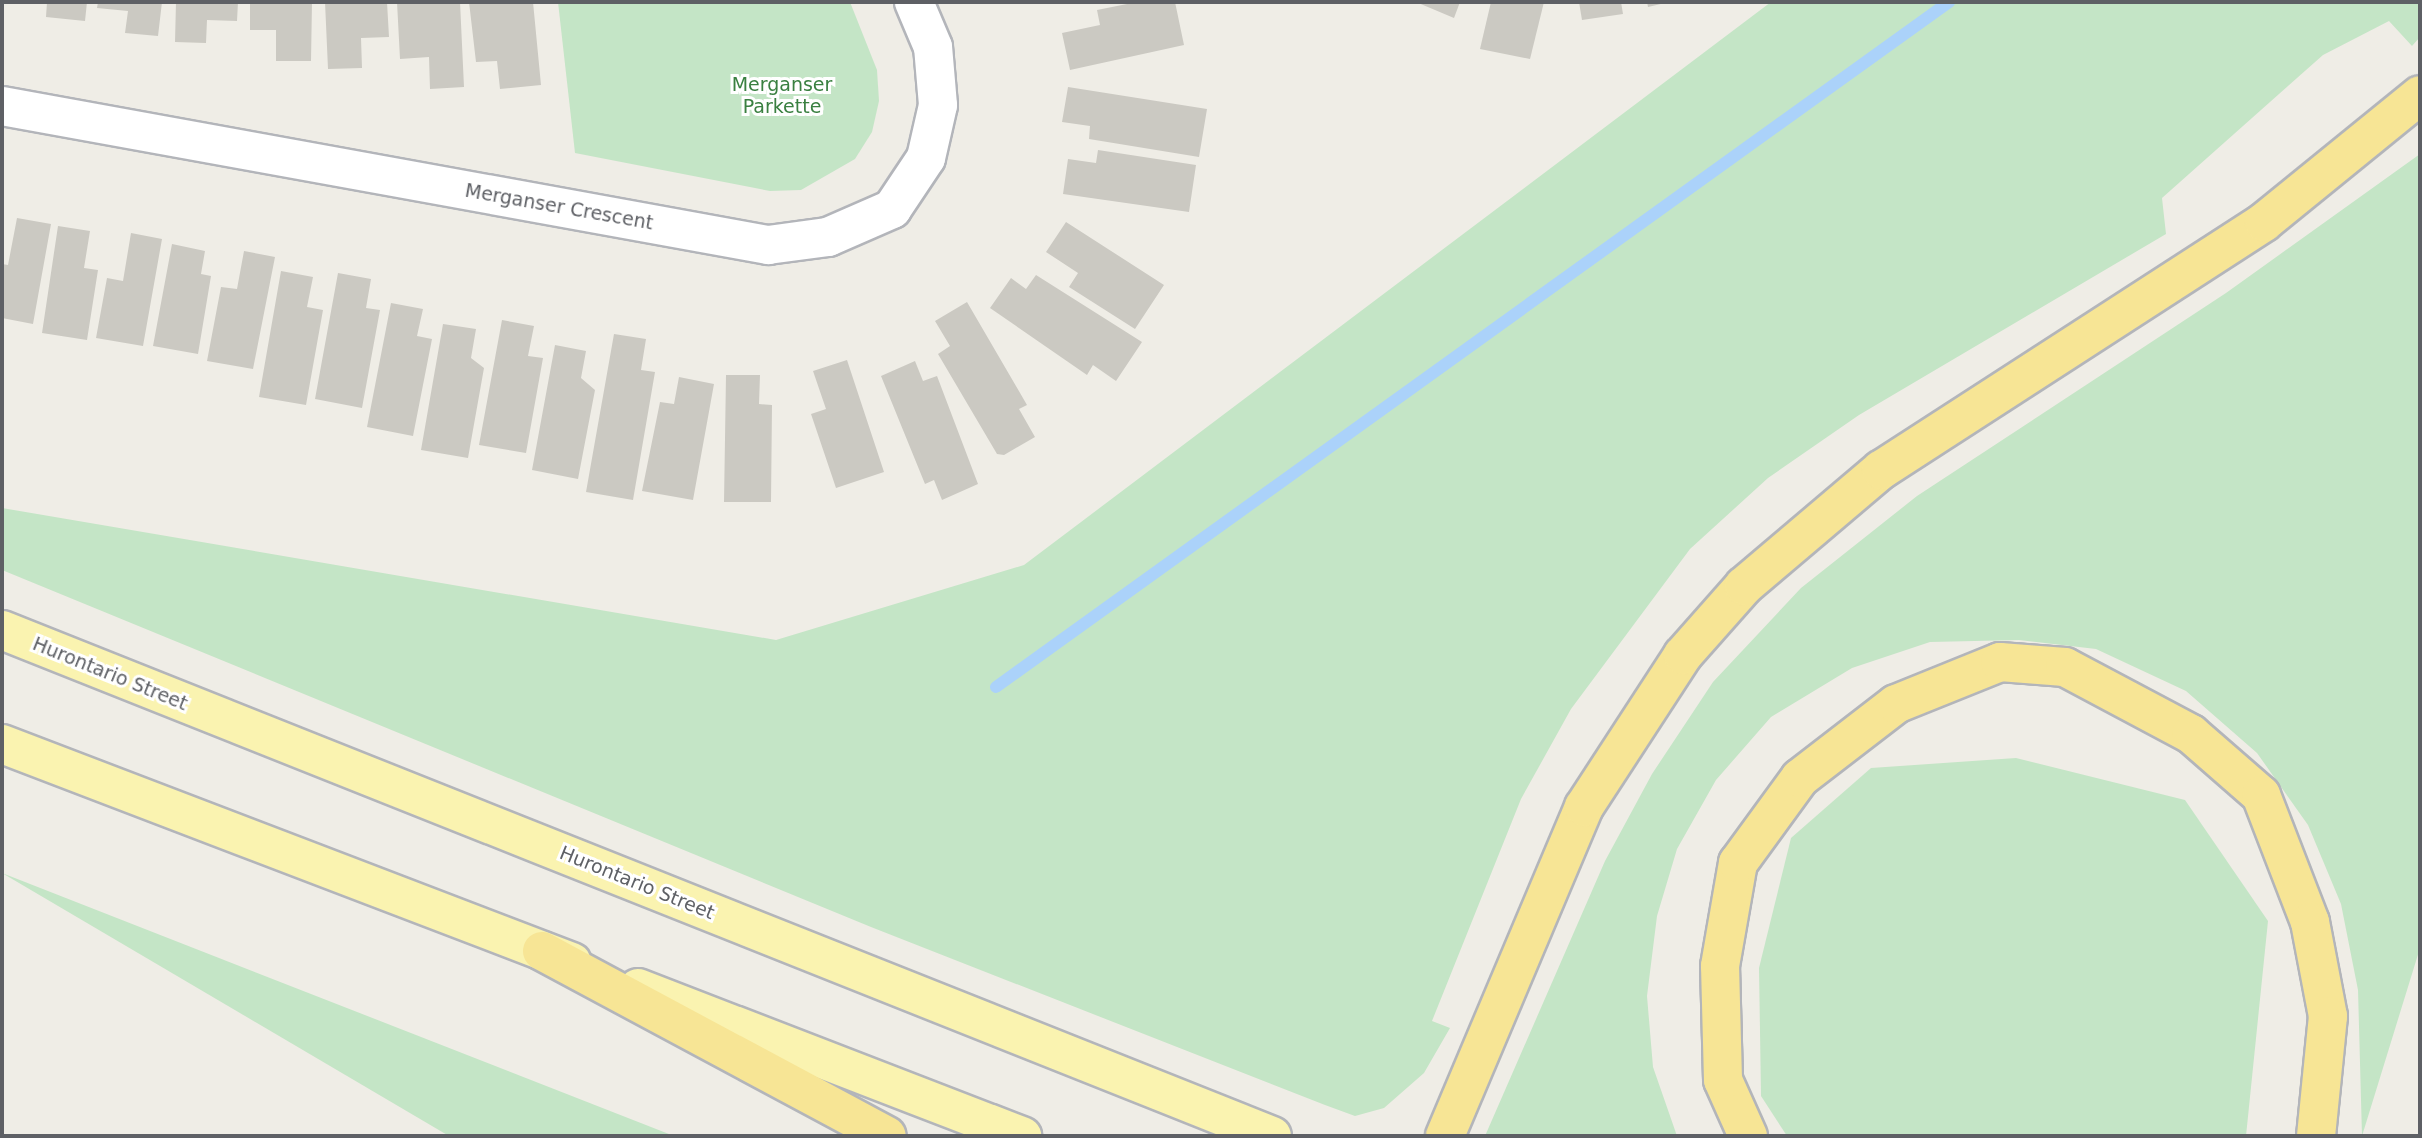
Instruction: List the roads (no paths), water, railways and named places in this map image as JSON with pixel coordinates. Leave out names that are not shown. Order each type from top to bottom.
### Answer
[{"type":"highway","points":[[1445,1136],[1584,807],[1683,655],[1744,586],[1881,470],[2264,222],[2420,95]]},
{"type":"highway","points":[[1748,1136],[1723,1080],[1720,966],[1738,863],[1800,778],[1896,705],[2000,662],[2065,667],[2191,734],[2261,795],[2310,922],[2328,1016],[2316,1136]]},
{"type":"highway","points":[[542,951],[887,1136]]},
{"type":"main road","name":"Hurontario Street","points":[[2,630],[1272,1136]]},
{"type":"main road","points":[[2,744],[1022,1136]]},
{"type":"street","name":"Merganser Crescent","points":[[2,106],[768,245],[828,237],[892,209],[926,158],[938,105],[933,47],[914,2]]},
{"type":"waterway","points":[[996,687],[1949,2]]},
{"type":"park label","name":"Merganser Parkette","points":[[782,96]]}]
